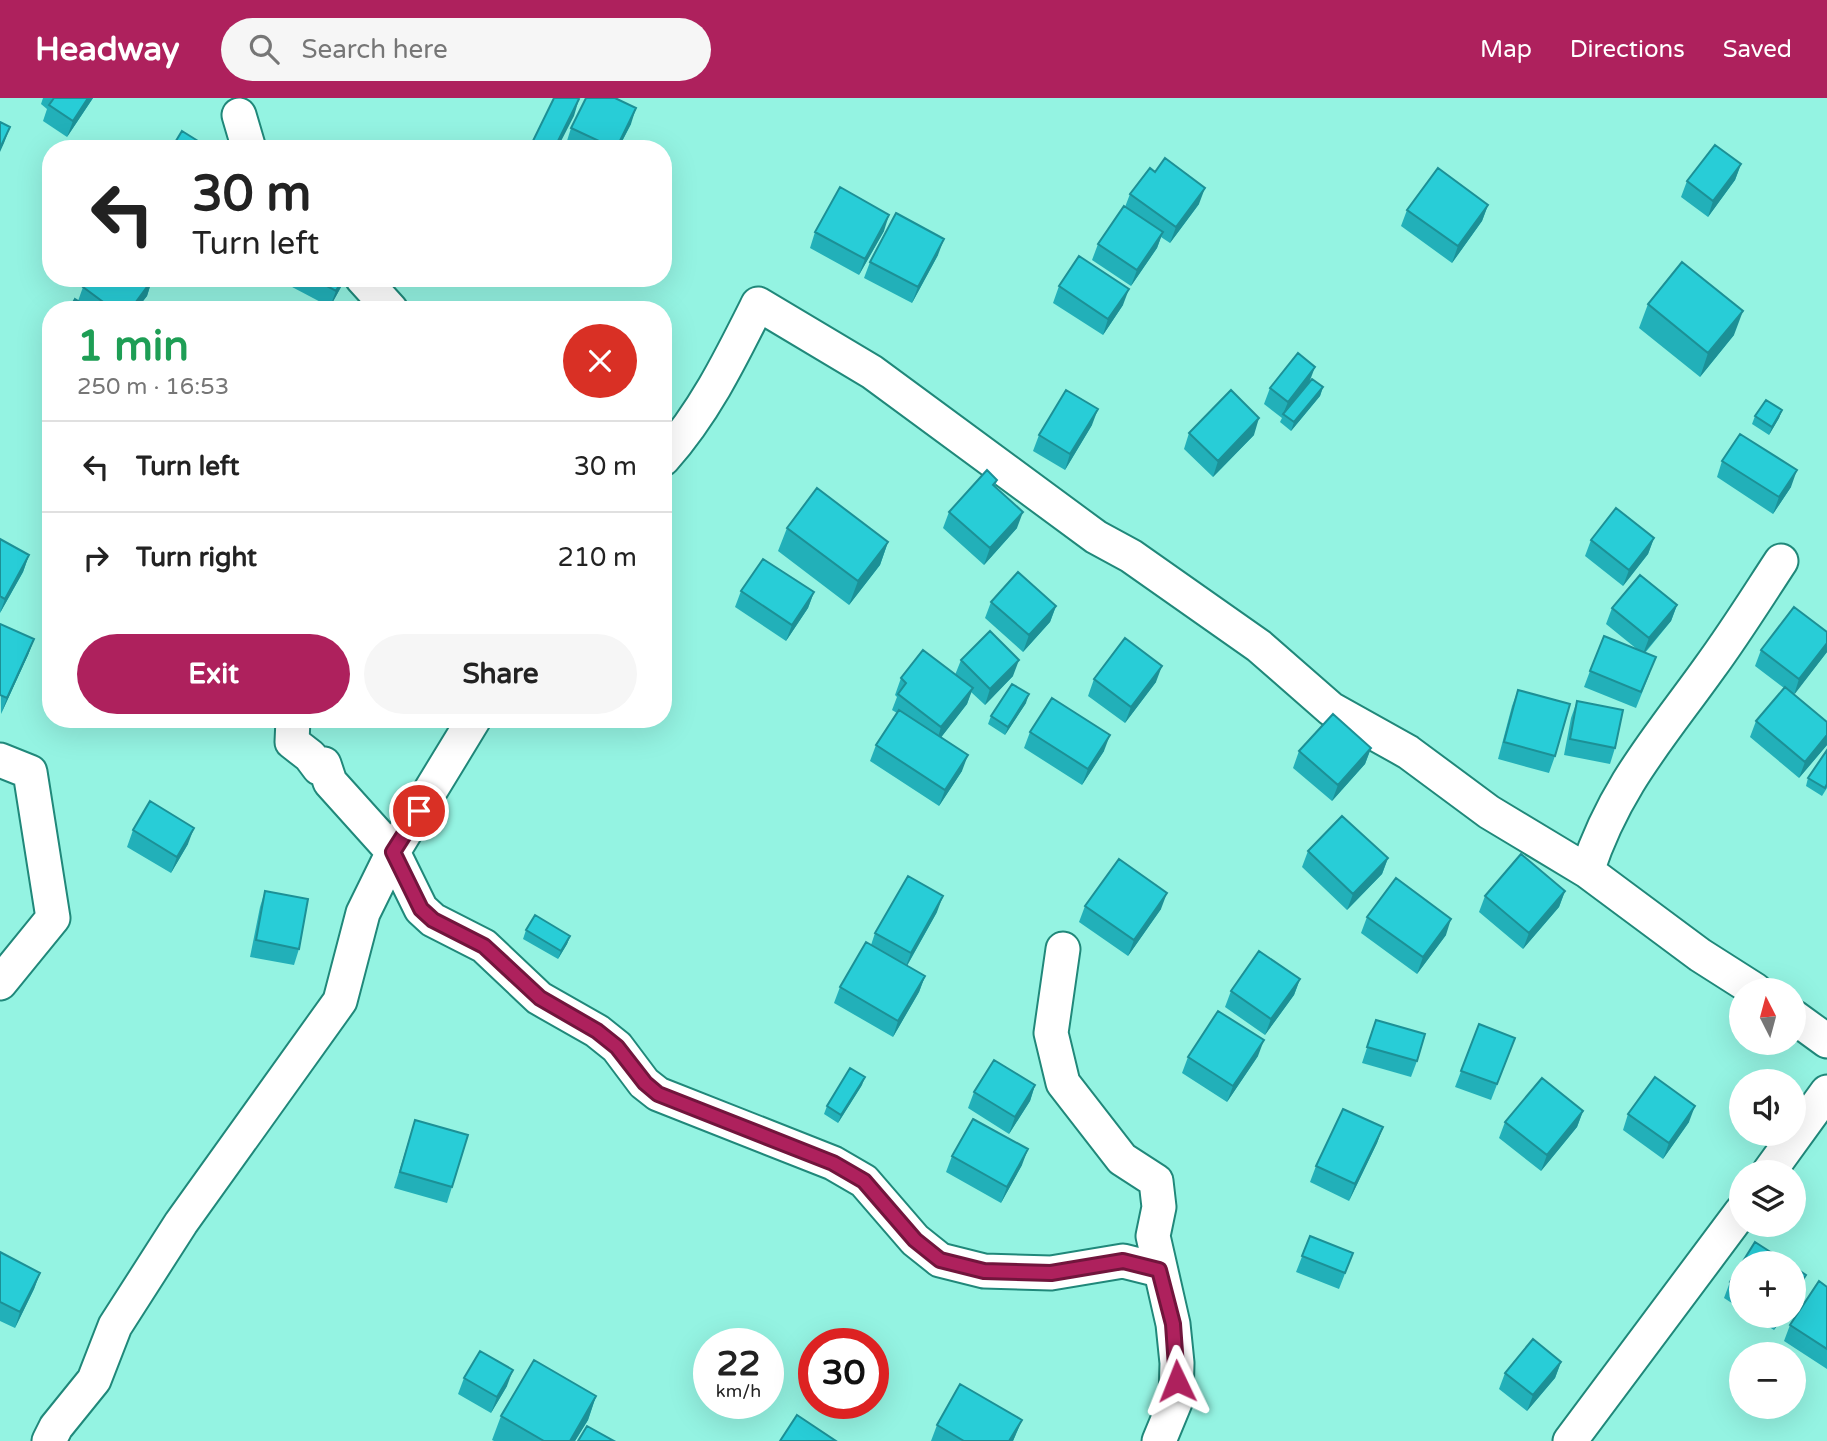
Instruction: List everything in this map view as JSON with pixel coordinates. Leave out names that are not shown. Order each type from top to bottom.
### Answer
[{"type":"street","points":[[239,115],[246,140]]},
{"type":"street","points":[[370,287],[383,301]]},
{"type":"street","points":[[672,445],[691,427],[718,383],[758,304],[872,372],[1096,537],[1131,556],[1259,646],[1331,709],[1408,752],[1489,812],[1587,871],[1700,955],[1736,978]]},
{"type":"street","points":[[1587,871],[1601,828],[1647,749],[1710,668],[1781,561]]},
{"type":"street","points":[[293,728],[292,742],[310,756],[319,768],[324,764],[330,782],[393,852],[421,909],[433,920],[484,946],[540,998],[607,1039],[658,1094],[833,1163],[864,1181],[915,1240],[940,1260],[984,1271],[1051,1273],[1123,1261],[1159,1270]]},
{"type":"street","points":[[49,1441],[56,1427],[94,1381],[115,1326],[181,1223],[340,1001],[363,913],[393,852],[469,728]]},
{"type":"street","points":[[0,760],[30,772],[53,918],[0,983]]},
{"type":"street","points":[[1063,949],[1051,1033],[1063,1083],[1122,1159],[1156,1181],[1159,1208],[1153,1236],[1173,1324],[1177,1363],[1176,1400],[1160,1441]]},
{"type":"street","points":[[1806,1026],[1827,1041]]},
{"type":"street","points":[[1778,1160],[1827,1092]]},
{"type":"street","points":[[1570,1441],[1729,1228]]},
{"type":"building","points":[[54,98],[88,98],[73,121],[49,105]]},
{"type":"building","points":[[554,98],[579,99],[558,140],[533,140]]},
{"type":"building","points":[[586,98],[615,98],[636,108],[620,140],[597,140],[571,128]]},
{"type":"building","points":[[0,122],[10,127],[0,148]]},
{"type":"building","points":[[182,131],[196,140],[176,140]]},
{"type":"building","points":[[1715,145],[1741,164],[1713,201],[1687,181]]},
{"type":"building","points":[[1165,158],[1205,188],[1176,227],[1130,194],[1150,168],[1155,172]]},
{"type":"building","points":[[1438,168],[1488,205],[1458,246],[1407,210]]},
{"type":"building","points":[[840,187],[889,215],[865,259],[815,232]]},
{"type":"building","points":[[1124,206],[1163,232],[1137,270],[1098,244]]},
{"type":"building","points":[[896,213],[944,239],[918,287],[870,262]]},
{"type":"building","points":[[1079,256],[1129,289],[1108,319],[1059,286]]},
{"type":"building","points":[[1682,262],[1743,311],[1708,353],[1648,304]]},
{"type":"building","points":[[83,287],[147,287],[137,301],[102,301]]},
{"type":"building","points":[[1298,353],[1315,367],[1288,402],[1270,388]]},
{"type":"building","points":[[1312,379],[1323,387],[1294,422],[1283,414]]},
{"type":"building","points":[[1066,390],[1098,409],[1070,454],[1039,435]]},
{"type":"building","points":[[1231,390],[1259,418],[1218,461],[1189,433]]},
{"type":"building","points":[[1766,400],[1782,410],[1772,427],[1755,416]]},
{"type":"building","points":[[1740,434],[1797,470],[1779,497],[1722,461]]},
{"type":"building","points":[[987,470],[997,480],[993,485],[1023,512],[990,548],[949,512]]},
{"type":"building","points":[[817,488],[888,542],[858,581],[787,528]]},
{"type":"building","points":[[1616,508],[1654,538],[1629,570],[1591,540]]},
{"type":"building","points":[[0,539],[29,555],[5,599],[0,596]]},
{"type":"building","points":[[763,559],[814,592],[792,625],[741,591]]},
{"type":"building","points":[[1018,572],[1056,606],[1029,635],[991,602]]},
{"type":"building","points":[[1640,575],[1677,605],[1649,638],[1612,608]]},
{"type":"building","points":[[1794,607],[1827,632],[1827,643],[1799,679],[1761,650]]},
{"type":"building","points":[[0,624],[34,639],[7,698],[0,695]]},
{"type":"building","points":[[990,631],[1019,660],[990,689],[961,660]]},
{"type":"building","points":[[1604,636],[1656,657],[1641,692],[1590,671]]},
{"type":"building","points":[[1125,638],[1162,666],[1131,707],[1094,679]]},
{"type":"building","points":[[923,650],[973,688],[941,727],[898,694],[906,683],[901,678]]},
{"type":"building","points":[[1012,684],[1029,694],[1008,727],[991,716]]},
{"type":"building","points":[[1785,687],[1827,722],[1827,735],[1805,762],[1756,721]]},
{"type":"building","points":[[1518,690],[1570,704],[1555,756],[1504,742]]},
{"type":"building","points":[[1052,698],[1110,735],[1088,769],[1030,732]]},
{"type":"building","points":[[1577,701],[1623,710],[1615,748],[1570,739]]},
{"type":"building","points":[[899,710],[968,755],[945,790],[876,745]]},
{"type":"building","points":[[1333,714],[1371,748],[1338,785],[1299,751]]},
{"type":"building","points":[[1827,750],[1827,784],[1825,788],[1808,778]]},
{"type":"building","points":[[150,801],[194,828],[177,857],[133,830]]},
{"type":"building","points":[[1342,816],[1388,858],[1353,894],[1308,851]]},
{"type":"building","points":[[1521,854],[1565,891],[1529,933],[1485,896]]},
{"type":"building","points":[[1119,859],[1167,893],[1134,940],[1085,906]]},
{"type":"building","points":[[908,876],[943,896],[911,953],[875,933]]},
{"type":"building","points":[[1396,878],[1451,919],[1423,957],[1367,917]]},
{"type":"building","points":[[265,891],[308,899],[299,949],[256,940]]},
{"type":"building","points":[[535,915],[570,936],[561,951],[526,930]]},
{"type":"building","points":[[866,942],[925,976],[898,1021],[840,987]]},
{"type":"building","points":[[1259,951],[1300,979],[1271,1019],[1231,991]]},
{"type":"building","points":[[1218,1011],[1264,1040],[1233,1086],[1188,1057]]},
{"type":"building","points":[[1376,1020],[1425,1034],[1417,1061],[1367,1047]]},
{"type":"building","points":[[1479,1024],[1515,1038],[1497,1084],[1461,1071]]},
{"type":"building","points":[[994,1060],[1035,1085],[1015,1117],[974,1092]]},
{"type":"building","points":[[850,1068],[865,1077],[841,1115],[827,1106]]},
{"type":"building","points":[[1655,1077],[1695,1106],[1669,1143],[1628,1114]]},
{"type":"building","points":[[1542,1078],[1583,1111],[1547,1155],[1505,1122]]},
{"type":"building","points":[[1343,1109],[1383,1127],[1355,1184],[1316,1166]]},
{"type":"building","points":[[973,1119],[1028,1149],[1007,1187],[952,1156]]},
{"type":"building","points":[[415,1120],[468,1135],[452,1187],[400,1172]]},
{"type":"building","points":[[1310,1236],[1353,1253],[1345,1273],[1302,1256]]},
{"type":"building","points":[[1755,1242],[1769,1251],[1749,1251]]},
{"type":"building","points":[[0,1252],[40,1273],[20,1312],[0,1302]]},
{"type":"building","points":[[1819,1281],[1827,1287],[1827,1349],[1795,1328],[1806,1328],[1806,1301]]},
{"type":"building","points":[[1533,1339],[1561,1362],[1533,1395],[1505,1373]]},
{"type":"building","points":[[480,1351],[513,1370],[497,1397],[464,1378]]},
{"type":"building","points":[[534,1360],[596,1396],[570,1441],[544,1441],[501,1416]]},
{"type":"building","points":[[960,1384],[1022,1420],[1009,1441],[964,1441],[937,1425]]},
{"type":"building","points":[[797,1415],[798,1419],[803,1419],[836,1441],[780,1441]]},
{"type":"building","points":[[587,1426],[614,1441],[578,1441]]},
{"type":"route","points":[[419,811],[393,852],[421,909],[433,920],[484,946],[540,998],[597,1031],[617,1047],[645,1083],[658,1094],[833,1163],[864,1181],[915,1240],[940,1260],[984,1271],[1051,1273],[1123,1261],[1159,1270],[1173,1324],[1177,1381]]}]
